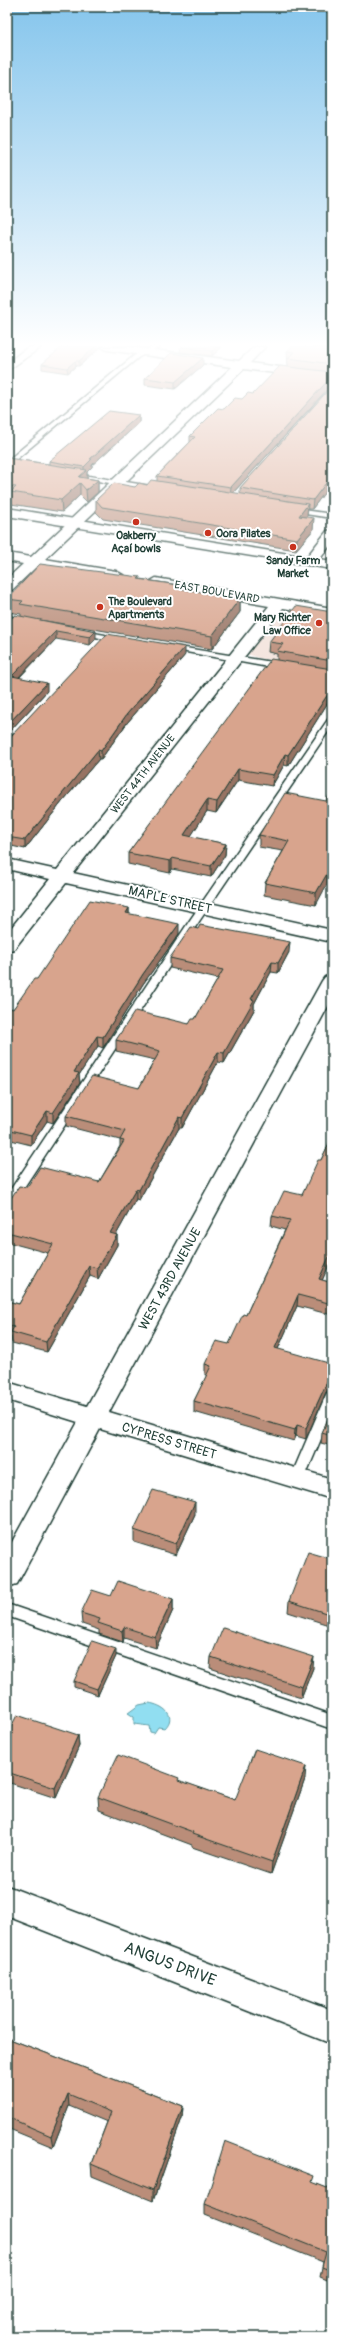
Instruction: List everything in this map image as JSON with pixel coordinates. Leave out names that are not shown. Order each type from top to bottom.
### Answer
[{"type":"street","points":[[7,587],[144,456]]},
{"type":"street","points":[[7,512],[332,565]]},
{"type":"street","points":[[311,562],[332,534]]},
{"type":"street","name":"EAST BOULEVARD","points":[[7,557],[332,612]]},
{"type":"street","name":"WEST 44TH AVENUE","points":[[7,945],[279,603]]},
{"type":"street","name":"MAPLE STREET","points":[[7,864],[332,936]]},
{"type":"street","name":"WEST 43RD AVENUE","points":[[7,1576],[332,981]]},
{"type":"street","name":"CYPRESS STREET","points":[[7,1392],[332,1490]]},
{"type":"street","name":"ANGUS DRIVE","points":[[7,1901],[332,2027]]},
{"type":"lane","points":[[10,466],[21,456]]},
{"type":"lane","points":[[62,474],[163,490]]},
{"type":"lane","points":[[283,509],[332,516]]},
{"type":"lane","points":[[7,618],[37,624]]},
{"type":"lane","points":[[75,631],[106,639]]},
{"type":"lane","points":[[160,646],[293,669]]},
{"type":"lane","points":[[7,1204],[204,908],[332,720]]},
{"type":"lane","points":[[297,1479],[332,1397]]},
{"type":"lane","points":[[7,1610],[332,1722]]},
{"type":"shaded area","points":[[294,611],[332,672],[259,658],[247,654],[277,615],[282,612]]},
{"type":"water","points":[[149,1703],[159,1706],[167,1711],[170,1719],[165,1728],[158,1727],[154,1733],[150,1732],[149,1726],[134,1724],[134,1717],[128,1713],[139,1705]]},
{"type":"building","points":[[55,456],[93,456],[84,467],[49,461]]},
{"type":"building","points":[[176,456],[259,456],[231,487],[157,476]]},
{"type":"building","points":[[269,456],[332,456],[332,475],[313,500],[240,488]]},
{"type":"building","points":[[7,458],[87,470],[79,477],[98,480],[86,490],[80,483],[61,500],[11,492],[16,487],[7,486]]},
{"type":"building","points":[[151,480],[308,504],[299,516],[314,518],[297,539],[102,507],[96,500],[114,483],[135,487],[139,483],[147,485]]},
{"type":"building","points":[[40,564],[140,577],[138,579],[185,586],[182,589],[240,598],[212,636],[20,604],[23,601],[7,599]]},
{"type":"building","points":[[296,606],[332,612],[332,661],[277,651],[283,644],[269,642]]},
{"type":"building","points":[[15,615],[96,631],[90,637],[56,631],[12,676],[47,683],[7,725],[7,623]]},
{"type":"building","points":[[107,634],[185,647],[127,714],[101,751],[98,750],[25,840],[7,837],[7,737],[11,736]]},
{"type":"building","points":[[271,659],[332,669],[332,693],[328,694],[288,755],[285,754],[273,775],[238,769],[217,802],[207,800],[184,835],[226,844],[211,866],[172,858],[170,861],[128,853]]},
{"type":"building","points":[[332,790],[332,865],[316,893],[265,883],[289,841],[259,835],[285,793],[326,801]]},
{"type":"building","points":[[90,900],[129,908],[126,913],[179,924],[143,974],[103,1037],[97,1036],[74,1072],[79,1073],[53,1113],[47,1111],[31,1135],[7,1129],[7,1013],[11,1008],[13,1009],[34,979],[37,979]]},
{"type":"building","points":[[200,925],[290,942],[278,963],[272,962],[251,999],[254,1000],[224,1053],[218,1052],[182,1118],[179,1117],[139,1190],[136,1189],[110,1233],[117,1235],[97,1268],[89,1266],[46,1342],[11,1332],[14,1327],[7,1325],[7,1301],[19,1304],[53,1244],[7,1232],[7,1199],[11,1198],[19,1186],[27,1187],[40,1167],[99,1182],[124,1141],[120,1140],[125,1131],[66,1116],[92,1076],[139,1088],[160,1051],[116,1040],[135,1011],[189,1024],[192,1019],[195,1019],[223,970],[170,958],[191,927],[198,929]]},
{"type":"building","points":[[332,1137],[332,1250],[319,1279],[332,1283],[332,1304],[298,1295],[275,1348],[332,1364],[332,1381],[327,1382],[306,1428],[297,1425],[295,1430],[194,1401],[211,1366],[205,1364],[216,1341],[229,1344],[243,1314],[246,1315],[290,1220],[272,1216],[284,1191],[302,1195],[318,1160],[321,1160]]},
{"type":"building","points":[[332,1409],[332,1436],[322,1433]]},
{"type":"building","points":[[153,1490],[195,1502],[176,1544],[134,1530]]},
{"type":"building","points":[[308,1552],[332,1559],[332,1615],[289,1601]]},
{"type":"building","points":[[118,1581],[173,1599],[155,1637],[124,1627],[122,1631],[98,1623],[100,1619],[81,1613],[92,1590],[111,1596]]},
{"type":"building","points":[[223,1628],[314,1657],[302,1687],[211,1657]]},
{"type":"building","points":[[92,1641],[116,1649],[97,1689],[74,1681]]},
{"type":"building","points":[[17,1715],[78,1735],[55,1788],[7,1772],[7,1735]]},
{"type":"building","points":[[255,1749],[306,1766],[272,1862],[192,1834],[193,1832],[98,1797],[118,1755],[179,1778],[178,1780],[235,1800]]},
{"type":"building","points":[[7,2038],[183,2106],[153,2190],[91,2164],[111,2112],[68,2094],[51,2136],[7,2117]]},
{"type":"building","points":[[225,2141],[314,2176],[312,2182],[332,2190],[332,2271],[322,2267],[326,2252],[205,2204]]},
{"type":"place","name":"Oakberry Açaí bowls","points":[[136,522]]},
{"type":"place","name":"Oora Pilates","points":[[208,533]]},
{"type":"place","name":"Sandy Farm Market","points":[[293,547]]},
{"type":"place","name":"The Boulevard Apartments","points":[[100,607]]},
{"type":"place","name":"Mary Richter Law Office","points":[[319,623]]}]
